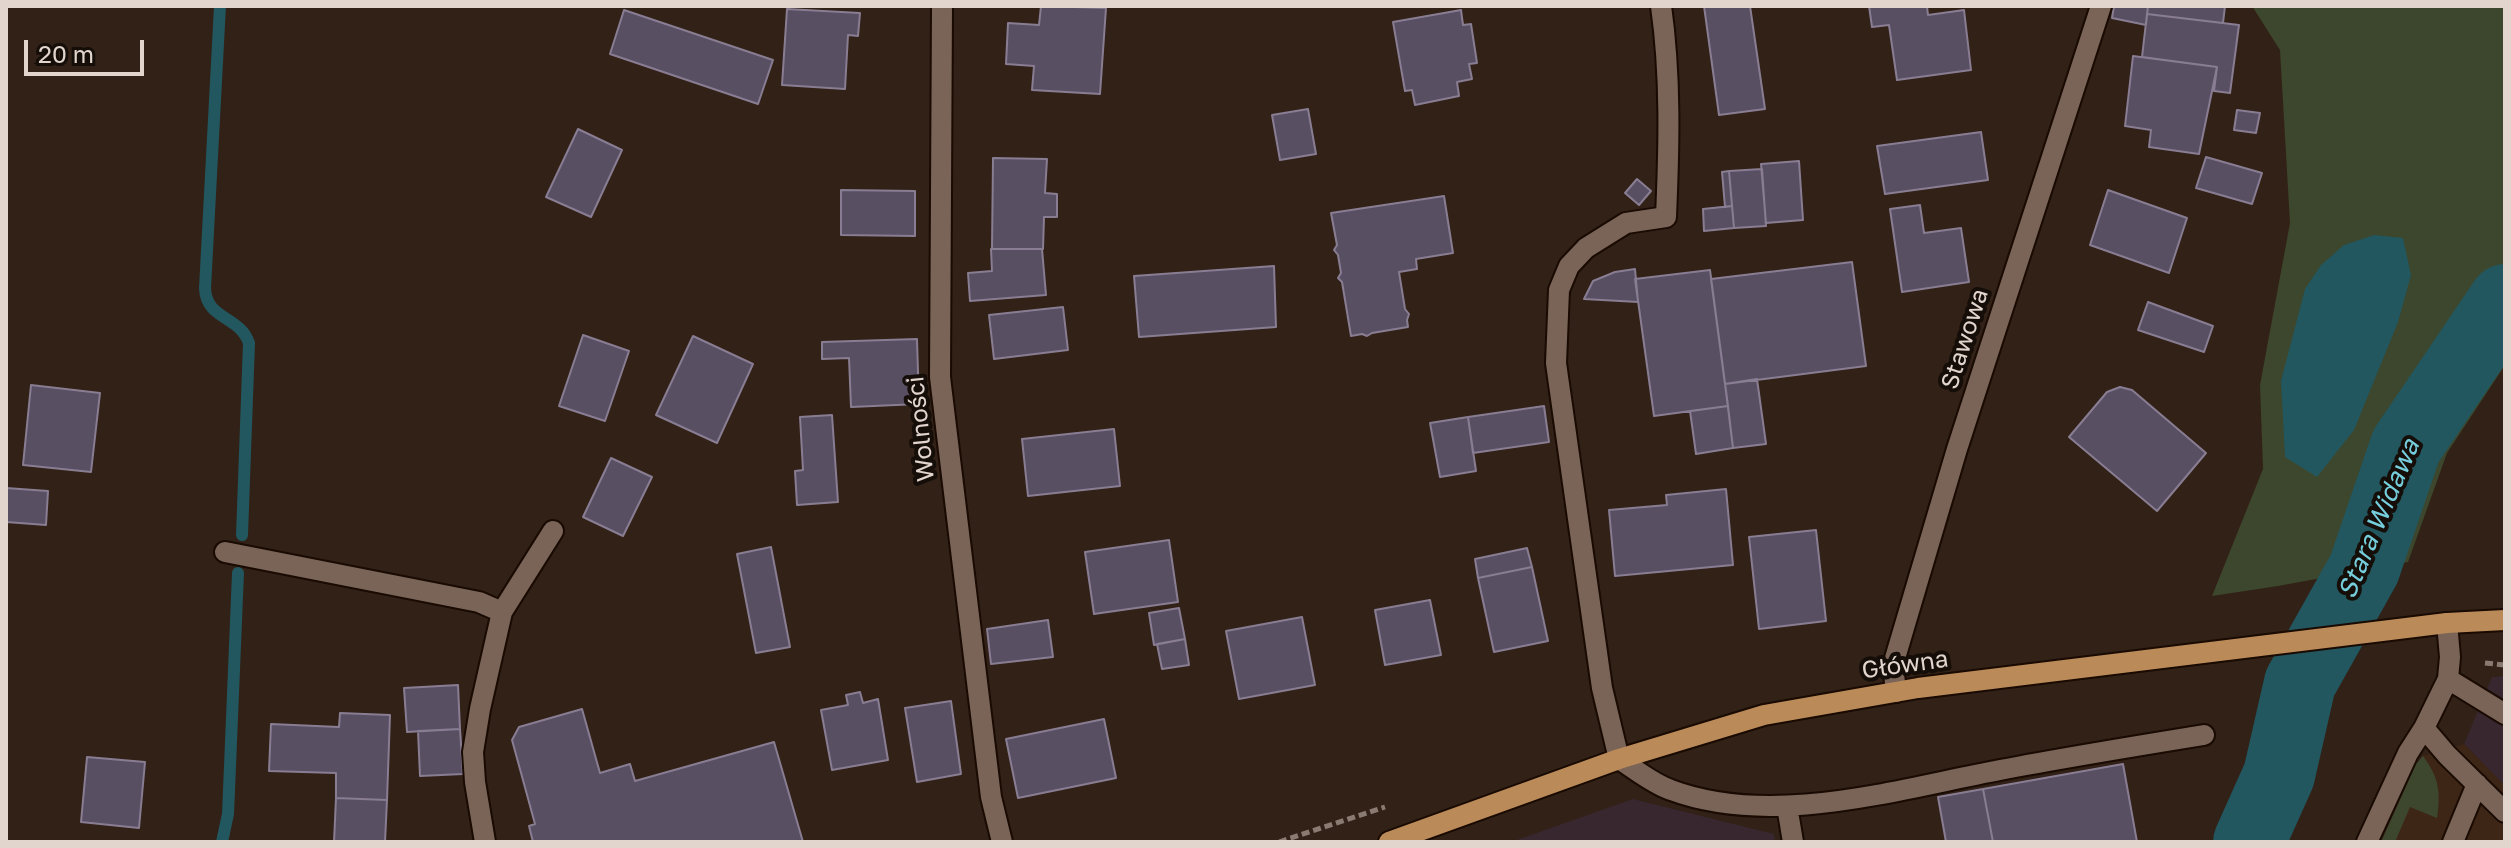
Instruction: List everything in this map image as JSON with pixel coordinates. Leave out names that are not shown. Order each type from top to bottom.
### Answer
[{"type":"main road","name":"Główna","points":[[1389,842],[1619,759],[1764,715],[1918,688],[2447,623],[2505,620]]},
{"type":"street","name":"Wolności","points":[[942,6],[940,377],[991,797],[1002,842]]},
{"type":"street","points":[[1661,6],[1667,45],[1669,159],[1666,217],[1626,223],[1586,248],[1569,266],[1559,290],[1556,325],[1556,363],[1602,688],[1619,759],[1669,790],[1717,801],[1787,806],[1855,798],[2204,735]]},
{"type":"street","name":"Stawowa","points":[[1896,692],[1893,665],[1953,463],[2101,6]]},
{"type":"street","points":[[485,842],[473,752],[502,612],[553,531]]},
{"type":"street","points":[[225,552],[479,602],[502,612]]},
{"type":"street","points":[[2367,842],[2408,753],[2448,679],[2447,623]]},
{"type":"street","points":[[2448,679],[2505,714]]},
{"type":"street","points":[[2424,728],[2505,812]]},
{"type":"street","points":[[2453,842],[2477,784]]},
{"type":"street","points":[[1787,806],[1793,842]]},
{"type":"path","points":[[2497,666],[2505,665]]},
{"type":"shaded area","points":[[2505,676],[2505,786],[2464,744],[2492,677]]},
{"type":"shaded area","points":[[2464,744],[2505,786],[2505,842],[2381,842],[2416,764],[2423,756]]},
{"type":"shaded area","points":[[1633,799],[1774,834],[1775,842],[1511,842]]},
{"type":"green space","points":[[2252,6],[2505,6],[2505,365],[2447,453],[2408,562],[2212,596],[2263,469],[2260,385],[2290,223],[2280,50]]},
{"type":"green space","points":[[2423,756],[2438,786],[2437,818],[2410,807],[2395,842],[2381,842],[2416,764]]},
{"type":"water","points":[[2374,235],[2403,238],[2411,275],[2398,322],[2354,430],[2317,477],[2285,457],[2281,381],[2305,289],[2321,265],[2344,245]]},
{"type":"building","points":[[1041,6],[1106,8],[1100,94],[1032,90],[1034,66],[1006,64],[1008,23],[1039,25]]},
{"type":"building","points":[[1704,6],[1750,6],[1765,109],[1719,115]]},
{"type":"building","points":[[1869,6],[1927,6],[1928,15],[1964,10],[1971,70],[1897,80],[1889,25],[1872,27]]},
{"type":"building","points":[[2114,6],[2148,6],[2146,25],[2112,18]]},
{"type":"building","points":[[2148,6],[2225,6],[2223,23],[2147,14]]},
{"type":"building","points":[[787,9],[860,13],[858,36],[848,35],[845,89],[782,85]]},
{"type":"building","points":[[624,10],[773,60],[758,104],[610,54]]},
{"type":"building","points":[[1461,10],[1463,25],[1471,24],[1477,63],[1469,64],[1472,79],[1457,82],[1459,96],[1415,105],[1412,90],[1405,91],[1393,22]]},
{"type":"building","points":[[2147,14],[2239,25],[2230,93],[2214,91],[2217,67],[2142,57]]},
{"type":"building","points":[[2133,56],[2217,67],[2199,154],[2149,147],[2151,130],[2125,126]]},
{"type":"building","points":[[1308,109],[1316,154],[1280,160],[1272,115]]},
{"type":"building","points":[[2237,110],[2260,113],[2256,133],[2234,130]]},
{"type":"building","points":[[578,129],[622,150],[591,217],[546,197]]},
{"type":"building","points":[[1981,132],[1988,180],[1885,194],[1877,146]]},
{"type":"building","points":[[2206,157],[2262,173],[2252,204],[2196,188]]},
{"type":"building","points":[[993,158],[1047,159],[1045,193],[1057,194],[1057,217],[1044,217],[1043,249],[992,249]]},
{"type":"building","points":[[1799,161],[1803,220],[1766,223],[1761,164]]},
{"type":"building","points":[[1762,169],[1766,226],[1734,228],[1729,171]]},
{"type":"building","points":[[1729,171],[1732,206],[1725,207],[1722,172]]},
{"type":"building","points":[[1637,179],[1651,191],[1639,205],[1625,193]]},
{"type":"building","points":[[841,190],[915,191],[915,236],[841,235]]},
{"type":"building","points":[[2108,190],[2187,218],[2169,273],[2090,245]]},
{"type":"building","points":[[1444,196],[1453,253],[1416,259],[1417,269],[1399,272],[1405,309],[1409,314],[1408,327],[1367,336],[1351,336],[1342,282],[1338,278],[1341,273],[1334,250],[1337,245],[1331,213]]},
{"type":"building","points":[[1920,205],[1924,233],[1961,228],[1969,282],[1902,292],[1890,209]]},
{"type":"building","points":[[1732,206],[1734,228],[1704,231],[1703,209]]},
{"type":"building","points":[[991,249],[1042,249],[1046,295],[970,301],[968,273],[992,271]]},
{"type":"building","points":[[1852,262],[1866,366],[1725,384],[1711,279]]},
{"type":"building","points":[[1274,266],[1276,327],[1139,337],[1134,276]]},
{"type":"building","points":[[1635,269],[1638,302],[1584,299],[1593,281],[1615,272]]},
{"type":"building","points":[[1710,270],[1728,406],[1654,416],[1635,279]]},
{"type":"building","points":[[2148,302],[2213,326],[2204,352],[2138,330]]},
{"type":"building","points":[[1063,307],[1068,350],[994,359],[989,315]]},
{"type":"building","points":[[583,335],[629,351],[605,421],[559,406]]},
{"type":"building","points":[[693,336],[753,364],[717,443],[656,415]]},
{"type":"building","points":[[917,339],[919,404],[851,407],[849,358],[822,359],[822,342]]},
{"type":"building","points":[[1757,379],[1766,444],[1733,448],[1725,384]]},
{"type":"building","points":[[31,385],[100,393],[91,472],[23,465]]},
{"type":"building","points":[[2120,387],[2132,390],[2206,453],[2157,511],[2069,437],[2107,392]]},
{"type":"building","points":[[1544,406],[1549,442],[1473,453],[1468,417]]},
{"type":"building","points":[[1728,406],[1733,448],[1696,454],[1690,411]]},
{"type":"building","points":[[832,415],[838,502],[797,505],[795,471],[803,470],[800,417]]},
{"type":"building","points":[[1468,417],[1476,471],[1440,477],[1430,423]]},
{"type":"building","points":[[1114,429],[1120,486],[1028,496],[1022,439]]},
{"type":"building","points":[[611,458],[652,477],[623,536],[583,517]]},
{"type":"building","points":[[6,488],[48,491],[46,525],[6,522]]},
{"type":"building","points":[[1726,489],[1733,565],[1615,576],[1609,510],[1667,505],[1666,495]]},
{"type":"building","points":[[1816,530],[1826,621],[1759,629],[1749,537]]},
{"type":"building","points":[[1169,540],[1178,602],[1094,614],[1085,552]]},
{"type":"building","points":[[771,547],[790,647],[756,653],[737,554]]},
{"type":"building","points":[[1527,548],[1532,567],[1478,578],[1475,559]]},
{"type":"building","points":[[1532,567],[1548,641],[1494,652],[1478,578]]},
{"type":"building","points":[[1430,600],[1441,655],[1385,665],[1375,610]]},
{"type":"building","points":[[1179,608],[1185,639],[1154,645],[1149,613]]},
{"type":"building","points":[[1302,617],[1315,685],[1239,699],[1226,631]]},
{"type":"building","points":[[1048,620],[1053,657],[991,664],[987,629]]},
{"type":"building","points":[[1185,639],[1189,665],[1162,669],[1157,644]]},
{"type":"building","points":[[458,685],[460,729],[407,732],[404,688]]},
{"type":"building","points":[[860,692],[863,703],[878,699],[888,760],[832,770],[821,710],[848,705],[846,695]]},
{"type":"building","points":[[951,701],[961,774],[917,782],[905,708]]},
{"type":"building","points":[[582,709],[600,773],[630,764],[635,781],[774,742],[803,842],[533,842],[529,826],[535,824],[512,740],[519,727]]},
{"type":"building","points":[[340,713],[390,715],[387,800],[336,798],[336,773],[269,771],[271,724],[339,727]]},
{"type":"building","points":[[1104,719],[1116,778],[1018,798],[1006,739]]},
{"type":"building","points":[[460,729],[463,774],[420,776],[418,731]]},
{"type":"building","points":[[87,757],[145,762],[139,828],[81,822]]},
{"type":"building","points":[[2123,764],[2137,842],[1993,842],[1983,789]]},
{"type":"building","points":[[1983,789],[1993,842],[1946,842],[1938,797]]},
{"type":"building","points":[[336,798],[387,800],[385,842],[334,842]]},
{"type":"waterway","points":[[220,6],[205,288],[211,306],[238,327],[249,343],[242,535]]},
{"type":"waterway","name":"Stara Widawa","points":[[2249,842],[2279,775],[2300,683],[2364,569],[2406,446],[2505,300]]},
{"type":"waterway","points":[[222,842],[228,814],[238,573]]}]
